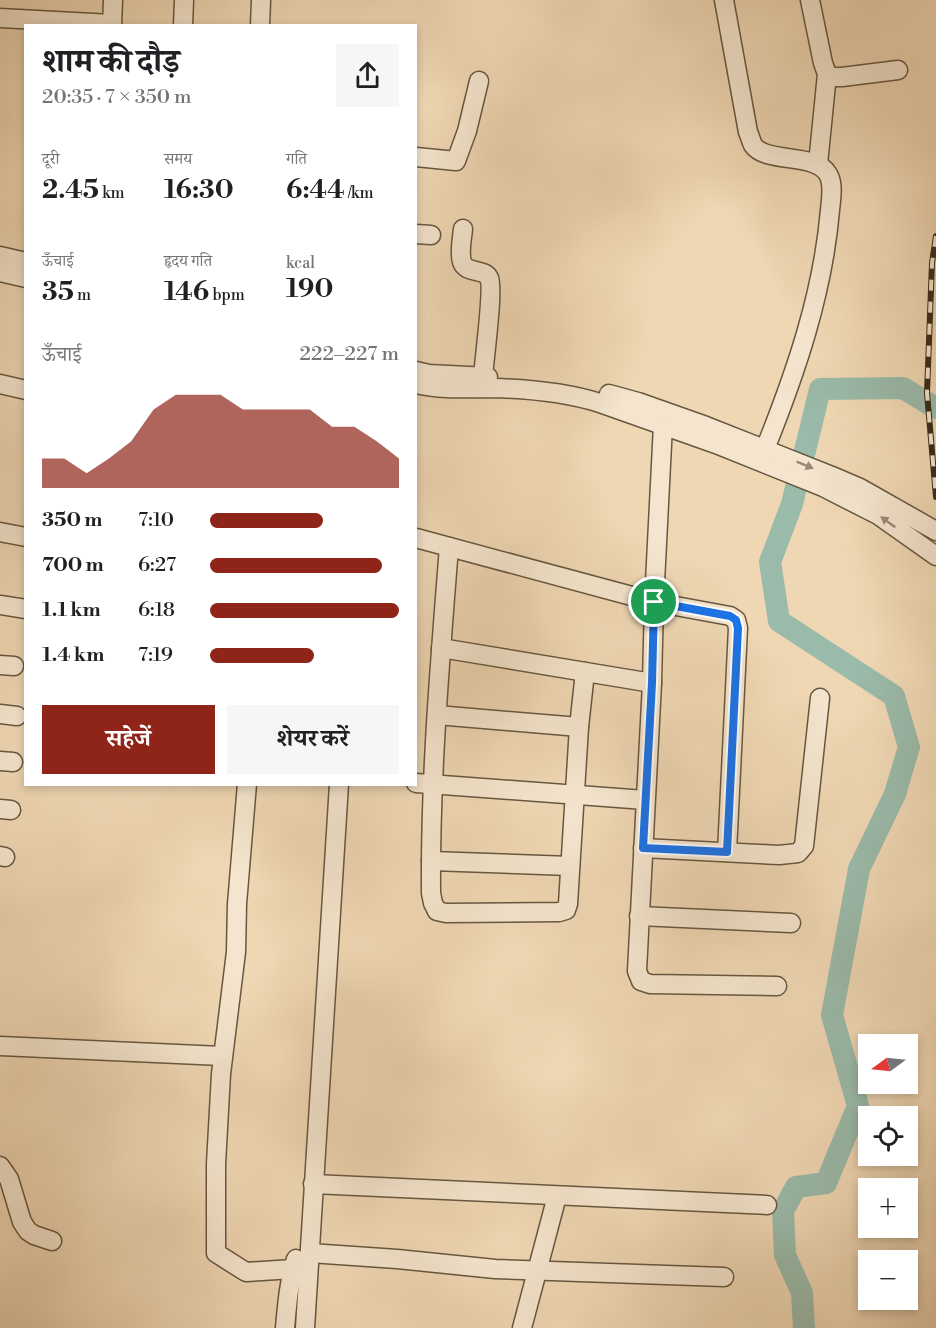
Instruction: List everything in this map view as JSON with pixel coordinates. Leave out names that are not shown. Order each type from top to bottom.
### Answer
[{"type":"street","points":[[112,24],[113,0]]},
{"type":"street","points":[[183,24],[184,0]]},
{"type":"street","points":[[260,24],[261,0]]},
{"type":"street","points":[[724,0],[748,132],[754,147],[765,153],[818,164],[828,174],[832,186],[821,276],[801,354],[784,403],[772,457]]},
{"type":"street","points":[[816,1],[823,63],[827,74],[818,164]]},
{"type":"street","points":[[0,18],[96,24]]},
{"type":"street","points":[[827,74],[842,77],[898,70]]},
{"type":"street","points":[[417,157],[456,161],[467,131],[479,81]]},
{"type":"street","points":[[463,229],[462,262],[465,268],[485,273],[489,278],[490,303],[483,377]]},
{"type":"street","points":[[0,256],[24,262]]},
{"type":"street","points":[[0,272],[24,278]]},
{"type":"street","points":[[417,371],[483,377],[542,378],[568,382],[638,402],[706,426],[827,481],[936,556]]},
{"type":"street","points":[[0,384],[24,390]]},
{"type":"street","points":[[417,384],[454,389],[545,390],[583,398],[663,425],[772,457]]},
{"type":"street","points":[[663,425],[637,971],[641,981],[650,984],[777,986]]},
{"type":"street","points":[[827,481],[860,488],[936,531]]},
{"type":"street","points":[[0,532],[24,537]]},
{"type":"street","points":[[417,538],[654,602],[730,616],[736,620],[738,628],[727,852]]},
{"type":"street","points":[[449,547],[437,715],[424,784],[431,861],[431,893],[437,911],[446,913],[559,912],[566,910],[585,672]]},
{"type":"street","points":[[0,605],[24,609]]},
{"type":"street","points":[[441,648],[652,683]]},
{"type":"street","points":[[643,848],[779,855],[798,853],[804,846],[820,698]]},
{"type":"street","points":[[437,715],[579,727]]},
{"type":"street","points":[[424,784],[645,800]]},
{"type":"street","points":[[247,786],[237,904],[236,952],[222,1056],[216,1164],[216,1253],[246,1272],[293,1269]]},
{"type":"street","points":[[304,1328],[339,786]]},
{"type":"street","points":[[431,861],[570,866]]},
{"type":"street","points":[[639,916],[791,923]]},
{"type":"street","points":[[0,1046],[222,1056]]},
{"type":"street","points":[[0,1166],[9,1179],[22,1222],[28,1231],[52,1241]]},
{"type":"street","points":[[313,1184],[767,1205]]},
{"type":"street","points":[[522,1328],[557,1196]]},
{"type":"street","points":[[285,1328],[293,1269],[312,1213]]},
{"type":"street","points":[[310,1253],[495,1269],[724,1277]]},
{"type":"waterway","points":[[804,1328],[802,1293],[785,1255],[783,1211],[796,1187],[826,1183],[858,1106],[832,1015],[859,869],[895,794],[909,747],[894,696],[779,621],[770,562],[792,504],[820,389],[903,388],[936,408]]},
{"type":"railway","points":[[936,236],[932,263],[927,393],[936,497]]},
{"type":"route","points":[[654,602],[730,616],[736,620],[738,628],[727,852],[643,848],[654,602]]}]
